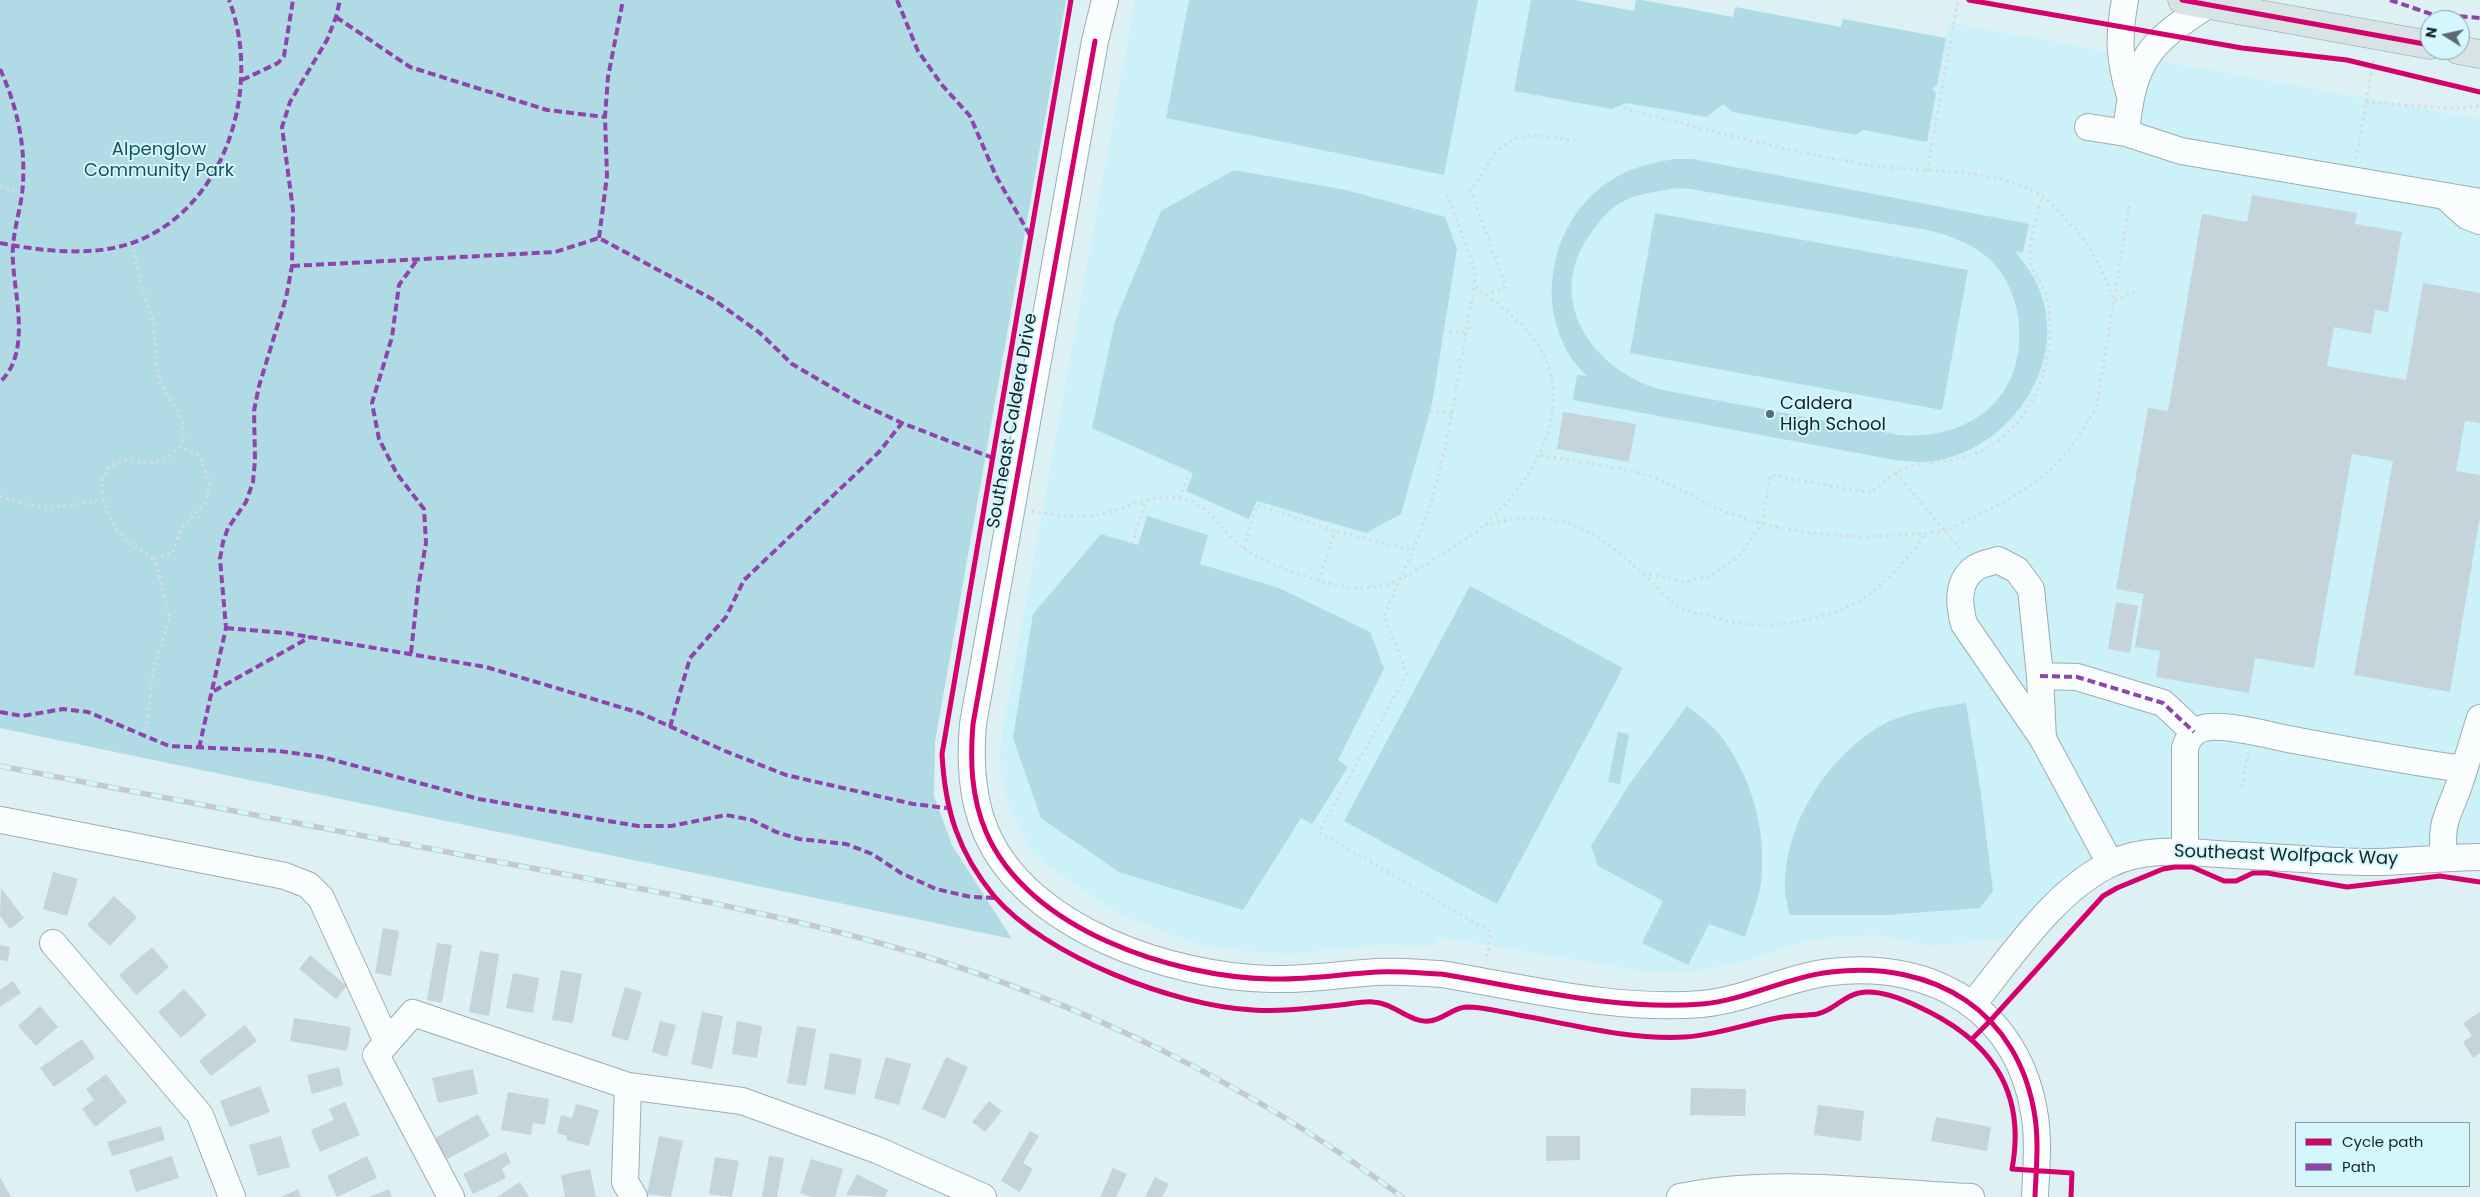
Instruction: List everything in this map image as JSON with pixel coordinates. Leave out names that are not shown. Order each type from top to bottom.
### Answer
[{"type":"main road","points":[[2195,2],[2420,43]]},
{"type":"street","name":"Southeast Caldera Drive","points":[[1095,0],[1095,41]]},
{"type":"street","name":"Southeast Caldera Drive","points":[[1106,0],[1095,41],[973,724],[970,763],[976,799],[985,831],[1000,858],[1018,880],[1050,908],[1115,946],[1148,959],[1209,975],[1237,978],[1306,979],[1408,972],[1482,981],[1639,1005],[1674,1005],[1729,1000],[1829,972],[1867,970],[1895,972],[1923,979],[1950,990],[1973,1004],[1990,1021],[2015,1054],[2028,1085],[2038,1140],[2035,1197]]},
{"type":"street","points":[[2125,0],[2120,26],[2121,66],[2130,96]]},
{"type":"street","points":[[2126,133],[2130,96],[2147,54],[2154,44],[2195,2]]},
{"type":"street","points":[[2088,127],[2126,133],[2181,151],[2480,202]]},
{"type":"street","points":[[2445,195],[2467,216],[2480,221]]},
{"type":"street","points":[[2043,739],[2040,676],[2031,589],[2018,570],[1998,560],[1976,568],[1963,582],[1959,604],[1964,624],[2043,739],[2110,863]]},
{"type":"street","points":[[2040,676],[2077,677],[2163,703],[2194,732]]},
{"type":"street","points":[[2444,857],[2442,836],[2444,821],[2464,769],[2480,718]]},
{"type":"street","points":[[2185,852],[2185,748],[2188,738],[2194,732],[2214,726],[2418,763],[2464,769]]},
{"type":"street","points":[[2,820],[285,876],[308,886],[321,898],[387,1042]]},
{"type":"street","name":"Southeast Wolfpack Way","points":[[1973,1004],[2044,917],[2081,883],[2110,863],[2140,855],[2185,852],[2363,862],[2444,857],[2480,857]]},
{"type":"street","points":[[53,943],[200,1115],[232,1197]]},
{"type":"street","points":[[451,1197],[376,1055],[412,1013],[628,1086],[742,1101],[877,1150],[983,1197]]},
{"type":"street","points":[[628,1086],[625,1182],[634,1197]]},
{"type":"street","points":[[1680,1197],[1715,1191],[1767,1188],[1900,1196],[1971,1197]]},
{"type":"path","points":[[1927,171],[1958,0]]},
{"type":"path","points":[[2352,179],[2378,35]]},
{"type":"path","points":[[2364,64],[2382,68]]},
{"type":"path","points":[[2366,102],[2456,109],[2480,106]]},
{"type":"path","points":[[1624,108],[1766,146],[1865,165],[1994,177],[2015,182],[2042,196],[2080,233],[2094,252],[2114,301]]},
{"type":"path","points":[[1486,296],[1506,288],[1470,189],[1478,182],[1495,154],[1515,137],[1528,134],[1578,141]]},
{"type":"path","points":[[0,186],[22,192]]},
{"type":"path","points":[[1447,194],[1475,270],[1474,286],[1453,414],[1436,487],[1384,616],[1407,674],[1319,832],[1492,932],[1482,981]]},
{"type":"path","points":[[1644,573],[1685,582],[1710,576],[1739,556],[1762,523],[1770,475],[1871,493],[1896,473],[1914,465],[1959,460],[1986,449],[2010,430],[2030,403],[2046,370],[2051,333],[2046,295],[2029,261],[2042,196]]},
{"type":"path","points":[[1540,455],[1651,477],[1678,488],[1706,504],[1762,523],[1833,536],[1926,534],[1945,530],[2007,502],[2056,466],[2075,444],[2097,405],[2130,201]]},
{"type":"path","points":[[132,243],[141,286],[154,324],[156,362],[160,383],[182,420],[184,434],[181,446],[168,458],[152,463],[125,460],[109,467],[102,480],[103,499],[111,523],[126,541],[155,559],[170,618],[154,666],[145,736]]},
{"type":"path","points":[[1026,510],[1062,516],[1088,516],[1115,511],[1159,497],[1180,498],[1202,508],[1243,548],[1298,575],[1358,588],[1376,587],[1399,581],[1485,525],[1511,497],[1540,455],[1546,442],[1554,403],[1547,363],[1539,346],[1521,324],[1474,286]]},
{"type":"path","points":[[2114,301],[2137,291]]},
{"type":"path","points":[[1444,330],[1466,334]]},
{"type":"path","points":[[1430,411],[1453,414]]},
{"type":"path","points":[[155,559],[173,552],[180,531],[207,500],[209,480],[200,456],[181,446]]},
{"type":"path","points":[[1180,498],[1190,471]]},
{"type":"path","points":[[1896,473],[1976,568]]},
{"type":"path","points":[[983,512],[986,494]]},
{"type":"path","points":[[0,496],[24,505],[45,508],[103,499]]},
{"type":"path","points":[[1132,544],[1146,500]]},
{"type":"path","points":[[1243,548],[1257,505],[1335,531],[1412,550]]},
{"type":"path","points":[[1485,525],[1525,518],[1566,522],[1594,534],[1644,573],[1660,592],[1685,610],[1739,624],[1780,623],[1837,611],[1864,598],[1904,562],[1926,534]]},
{"type":"path","points":[[1319,581],[1335,531]]},
{"type":"path","points":[[2242,787],[2252,732]]},
{"type":"shaded area","name":"Caldera High School","points":[[1135,0],[1575,0],[1634,11],[1636,0],[1642,0],[1733,17],[1735,7],[1841,27],[1843,19],[1945,38],[1948,22],[2480,119],[2480,845],[2377,850],[2159,842],[2019,937],[1930,946],[1878,935],[1833,937],[1806,941],[1740,963],[1687,972],[1642,971],[1437,938],[1435,946],[1381,945],[1288,954],[1233,950],[1205,946],[1176,936],[1131,919],[1103,904],[1048,866],[1031,850],[1009,805],[1001,780],[1000,757],[1003,729]]},
{"type":"green space","name":"Alpenglow Community Park","points":[[0,0],[1066,0],[935,742],[934,796],[952,845],[1012,939],[0,728]]},
{"type":"green space","points":[[1189,0],[1478,0],[1444,175],[1166,118]]},
{"type":"green space","points":[[1531,0],[1575,0],[1634,11],[1636,0],[1642,0],[1733,17],[1735,7],[1841,27],[1843,19],[1946,38],[1937,85],[1932,89],[1936,93],[1927,142],[1863,130],[1856,135],[1733,112],[1723,104],[1707,117],[1626,103],[1612,109],[1514,91]]},
{"type":"green space","points":[[1675,159],[1693,159],[2029,224],[2023,252],[2015,251],[2038,286],[2046,314],[2047,342],[2041,370],[2029,395],[2012,418],[1991,437],[1966,451],[1939,460],[1917,462],[1901,461],[1573,400],[1577,375],[1587,376],[1569,354],[1558,329],[1552,303],[1553,275],[1559,249],[1570,223],[1586,201],[1615,178],[1648,164]],"holes":[[[1676,188],[1927,230],[1946,235],[1974,247],[2001,272],[2012,294],[2017,310],[2019,326],[2018,352],[2012,375],[2002,394],[1987,410],[1969,422],[1948,430],[1924,435],[1899,435],[1663,390],[1638,381],[1615,367],[1597,350],[1582,330],[1574,307],[1572,283],[1577,258],[1597,225],[1620,203],[1647,193]]]},
{"type":"green space","points":[[1234,170],[1346,190],[1445,217],[1457,249],[1432,404],[1401,514],[1366,533],[1257,501],[1249,519],[1186,491],[1193,473],[1092,428],[1115,321],[1161,211]]},
{"type":"green space","points":[[1655,213],[1968,270],[1942,410],[1630,353]]},
{"type":"green space","points":[[1147,516],[1208,535],[1200,564],[1279,588],[1370,632],[1384,669],[1338,760],[1348,767],[1312,824],[1301,818],[1243,910],[1119,872],[1041,818],[1013,738],[1033,614],[1101,534],[1138,545]]},
{"type":"green space","points":[[1470,586],[1623,668],[1497,904],[1344,821]]},
{"type":"green space","points":[[1966,703],[1981,793],[1993,891],[1980,908],[1886,915],[1789,915],[1785,882],[1794,834],[1816,789],[1831,768],[1849,750],[1888,722],[1916,712]]},
{"type":"green space","points":[[1687,706],[1708,722],[1719,734],[1740,767],[1748,785],[1759,823],[1762,862],[1760,889],[1745,937],[1709,924],[1688,965],[1642,943],[1663,901],[1598,866],[1591,846],[1629,785]]},
{"type":"green space","points":[[1618,732],[1629,734],[1620,784],[1608,782]]},
{"type":"building","points":[[2252,195],[2357,213],[2355,224],[2402,232],[2388,312],[2375,310],[2371,334],[2334,327],[2327,366],[2406,380],[2423,283],[2480,293],[2480,423],[2465,421],[2456,471],[2480,475],[2480,517],[2450,692],[2354,675],[2393,461],[2352,454],[2314,668],[2255,658],[2249,693],[2156,677],[2160,651],[2135,647],[2144,594],[2116,589],[2148,408],[2168,411],[2202,214],[2247,222]]},
{"type":"building","points":[[1563,412],[1636,424],[1629,462],[1557,449]]},
{"type":"building","points":[[2116,602],[2138,606],[2130,653],[2108,649]]},
{"type":"building","points":[[53,872],[78,879],[67,916],[43,909]]},
{"type":"building","points":[[1,888],[24,918],[10,929],[0,916]]},
{"type":"building","points":[[114,896],[137,917],[110,946],[87,925]]},
{"type":"building","points":[[383,928],[399,931],[391,976],[375,973]]},
{"type":"building","points":[[437,943],[452,945],[442,1003],[427,1000]]},
{"type":"building","points":[[0,945],[10,947],[8,961],[0,960]]},
{"type":"building","points":[[152,947],[169,967],[136,995],[119,975]]},
{"type":"building","points":[[480,951],[499,954],[489,1016],[469,1012]]},
{"type":"building","points":[[310,955],[347,986],[336,999],[299,969]]},
{"type":"building","points":[[561,970],[582,974],[573,1023],[552,1020]]},
{"type":"building","points":[[513,973],[539,978],[533,1013],[506,1008]]},
{"type":"building","points":[[13,981],[21,993],[0,1007],[0,990]]},
{"type":"building","points":[[625,987],[642,992],[628,1041],[611,1036]]},
{"type":"building","points":[[184,989],[207,1015],[181,1038],[158,1012]]},
{"type":"building","points":[[40,1006],[58,1027],[36,1046],[18,1026]]},
{"type":"building","points":[[702,1012],[723,1016],[712,1069],[691,1064]]},
{"type":"building","points":[[2480,1012],[2480,1053],[2473,1058],[2463,1042],[2472,1036],[2463,1023]]},
{"type":"building","points":[[294,1018],[351,1027],[347,1051],[290,1041]]},
{"type":"building","points":[[660,1021],[676,1025],[667,1057],[652,1052]]},
{"type":"building","points":[[737,1021],[762,1026],[757,1058],[732,1054]]},
{"type":"building","points":[[245,1025],[257,1041],[211,1076],[199,1061]]},
{"type":"building","points":[[797,1026],[816,1029],[806,1086],[787,1083]]},
{"type":"building","points":[[82,1039],[95,1058],[54,1087],[40,1068]]},
{"type":"building","points":[[830,1053],[862,1059],[855,1095],[824,1089]]},
{"type":"building","points":[[886,1057],[911,1064],[899,1105],[874,1098]]},
{"type":"building","points":[[946,1057],[968,1067],[945,1119],[922,1109]]},
{"type":"building","points":[[339,1067],[343,1085],[312,1094],[307,1075]]},
{"type":"building","points":[[473,1069],[478,1094],[438,1103],[432,1078]]},
{"type":"building","points":[[106,1074],[127,1102],[95,1127],[82,1109],[94,1100],[86,1089]]},
{"type":"building","points":[[260,1086],[270,1112],[230,1127],[220,1101]]},
{"type":"building","points":[[1691,1088],[1746,1089],[1745,1116],[1690,1115]]},
{"type":"building","points":[[508,1092],[549,1099],[545,1125],[533,1123],[531,1135],[501,1130]]},
{"type":"building","points":[[989,1101],[1002,1111],[985,1132],[972,1122]]},
{"type":"building","points":[[345,1102],[360,1135],[320,1152],[311,1130],[334,1120],[329,1109]]},
{"type":"building","points":[[576,1104],[599,1110],[589,1146],[566,1140],[567,1136],[557,1133],[561,1115],[572,1118]]},
{"type":"building","points":[[1818,1105],[1864,1111],[1861,1141],[1814,1135]]},
{"type":"building","points":[[478,1114],[490,1136],[438,1164],[426,1143]]},
{"type":"building","points":[[1936,1117],[1991,1127],[1987,1151],[1931,1141]]},
{"type":"building","points":[[161,1126],[165,1140],[112,1156],[107,1142]]},
{"type":"building","points":[[1030,1131],[1039,1136],[1023,1163],[1033,1169],[1020,1192],[1001,1181]]},
{"type":"building","points":[[281,1136],[290,1167],[258,1176],[249,1145]]},
{"type":"building","points":[[659,1136],[683,1141],[671,1197],[647,1194]]},
{"type":"building","points":[[1546,1136],[1580,1136],[1580,1160],[1546,1161]]},
{"type":"building","points":[[506,1152],[511,1163],[502,1168],[506,1178],[473,1194],[463,1174]]},
{"type":"building","points":[[172,1156],[179,1178],[136,1192],[129,1170]]},
{"type":"building","points":[[367,1156],[377,1178],[337,1197],[327,1176]]},
{"type":"building","points":[[769,1156],[784,1158],[777,1197],[762,1197]]},
{"type":"building","points":[[715,1157],[739,1161],[732,1197],[709,1194]]},
{"type":"building","points":[[811,1159],[843,1169],[835,1197],[812,1197],[800,1193]]},
{"type":"building","points":[[1113,1168],[1127,1174],[1116,1197],[1100,1197]]},
{"type":"building","points":[[590,1169],[596,1197],[565,1197],[561,1175]]},
{"type":"building","points":[[857,1174],[888,1190],[885,1197],[846,1195]]},
{"type":"building","points":[[0,1177],[11,1197],[0,1197]]},
{"type":"building","points":[[1155,1177],[1169,1184],[1162,1197],[1145,1197]]},
{"type":"building","points":[[520,1182],[529,1197],[497,1197]]},
{"type":"building","points":[[298,1189],[301,1197],[281,1197]]},
{"type":"building","points":[[389,1189],[392,1197],[369,1197]]},
{"type":"railway","points":[[0,766],[755,912],[904,950],[1036,995],[1164,1051],[1286,1119],[1402,1197]]},
{"type":"marked path","points":[[0,243],[66,251],[100,250],[117,247],[132,243],[164,227],[191,203],[213,175],[228,142],[238,107],[241,70],[238,34],[229,0]]},
{"type":"marked path","points":[[242,80],[278,63],[284,56],[293,0]]},
{"type":"marked path","points":[[199,748],[226,628],[220,559],[223,542],[228,528],[246,502],[253,482],[255,460],[254,411],[259,386],[286,298],[292,266],[293,210],[282,127],[290,102],[327,40],[340,0]]},
{"type":"marked path","points":[[599,238],[607,176],[605,117],[608,77],[623,0]]},
{"type":"marked path","points":[[897,0],[918,51],[942,85],[970,116],[996,176],[1031,237]]},
{"type":"marked path","points":[[2390,0],[2431,14],[2480,18]]},
{"type":"marked path","points":[[336,17],[410,67],[547,110],[605,117]]},
{"type":"marked path","points":[[0,69],[12,99],[20,130],[23,162],[22,194],[14,236],[13,253],[19,325],[18,341],[10,370],[0,382]]},
{"type":"marked path","points":[[292,266],[555,252],[599,238],[714,300],[760,333],[792,364],[857,402],[902,423],[993,458]]},
{"type":"marked path","points":[[411,653],[418,588],[426,543],[424,509],[397,474],[379,439],[372,403],[392,337],[399,285],[417,260]]},
{"type":"marked path","points":[[670,727],[690,658],[726,617],[744,580],[879,452],[902,423]]},
{"type":"marked path","points":[[226,628],[286,633],[486,667],[640,713],[725,751],[786,775],[913,804],[947,808]]},
{"type":"marked path","points":[[214,691],[310,637]]},
{"type":"marked path","points":[[2040,676],[2077,677],[2163,703],[2194,732]]},
{"type":"marked path","points":[[0,712],[22,716],[63,709],[88,712],[169,746],[279,751],[322,757],[479,799],[638,826],[671,826],[726,815],[752,820],[776,832],[799,839],[846,844],[872,854],[901,873],[936,889],[971,897],[996,898]]},
{"type":"cycle path","points":[[1071,0],[942,754],[946,794],[956,830],[971,863],[994,896],[1017,918],[1045,939],[1078,958],[1114,974],[1150,988],[1187,999],[1253,1010],[1296,1009],[1373,1002],[1381,1003],[1415,1019],[1429,1021],[1439,1019],[1461,1008],[1473,1007],[1623,1034],[1685,1037],[1720,1032],[1782,1017],[1817,1014],[1859,993],[1873,992],[1896,997],[1942,1019],[1964,1034],[1982,1050],[1997,1069],[2007,1090],[2013,1114],[2015,1140],[2012,1169],[2072,1173],[2071,1197]]},
{"type":"cycle path","points":[[1969,0],[2242,48],[2347,60],[2480,92]]},
{"type":"cycle path","points":[[2182,0],[2420,43]]},
{"type":"cycle path","points":[[1095,41],[973,724],[972,765],[977,805],[986,832],[1006,866],[1034,896],[1069,921],[1108,941],[1149,957],[1191,969],[1232,976],[1284,979],[1377,972],[1441,974],[1571,997],[1636,1004],[1669,1005],[1718,1002],[1798,979],[1831,972],[1869,970],[1904,975],[1937,985],[1966,1000],[1991,1021],[2011,1048],[2026,1080],[2035,1117],[2037,1137],[2035,1197]]},
{"type":"cycle path","points":[[1972,1039],[2103,896],[2117,888],[2163,869],[2192,867],[2224,881],[2236,881],[2253,873],[2267,873],[2347,887],[2440,876],[2480,882]]},
{"type":"place","name":"Caldera High School","points":[[1770,414]]}]
